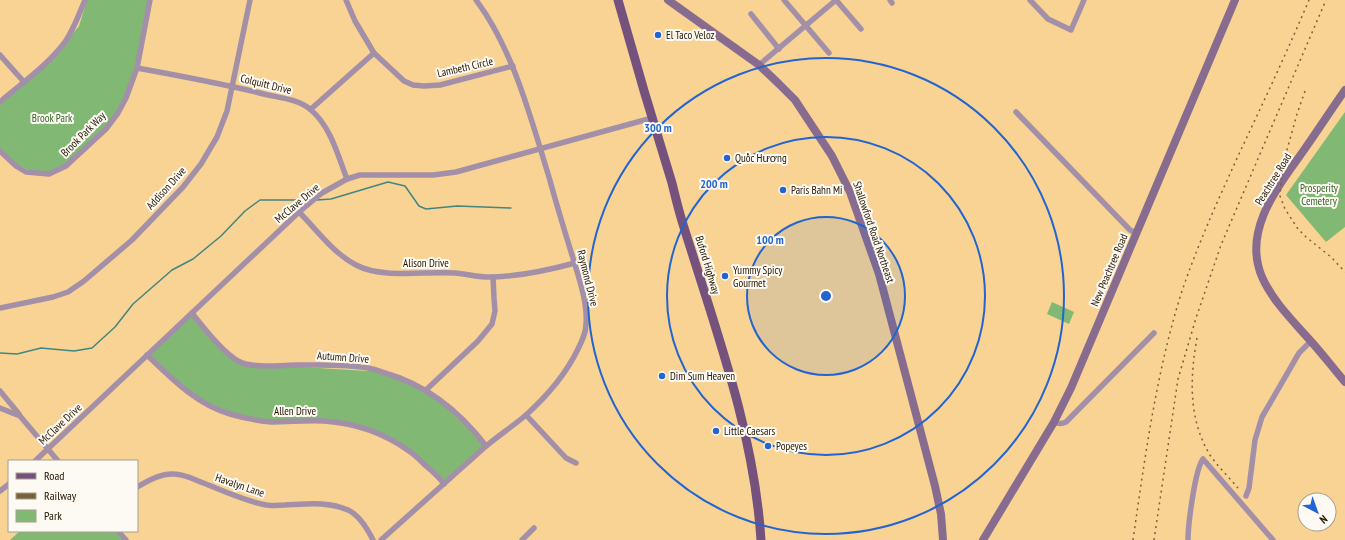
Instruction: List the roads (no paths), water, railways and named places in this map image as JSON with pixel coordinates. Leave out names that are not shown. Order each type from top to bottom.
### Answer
[{"type":"main road","name":"Buford Highway","points":[[618,0],[681,219],[701,281],[742,421],[753,470],[761,540]]},
{"type":"street","points":[[0,102],[52,56],[65,41],[73,28],[85,0]]},
{"type":"street","name":"Brook Park Way","points":[[0,151],[16,166],[26,172],[50,174],[66,166],[106,129],[118,113],[126,98],[137,68],[150,0]]},
{"type":"street","name":"Addison Drive","points":[[0,308],[52,297],[68,292],[84,282],[132,240],[183,187],[201,164],[218,137],[227,110],[250,0]]},
{"type":"street","name":"Lambeth Circle","points":[[346,0],[355,21],[374,53],[404,81],[419,85],[440,84],[513,66]]},
{"type":"street","name":"Raymond Drive","points":[[381,540],[486,446],[526,415],[548,393],[572,361],[584,336],[586,312],[582,288],[513,66],[495,29],[476,0]]},
{"type":"street","name":"Shallowford Road Northeast","points":[[668,0],[759,65],[795,100],[832,156],[850,192],[879,274],[928,457],[941,514],[943,540]]},
{"type":"street","points":[[784,0],[829,53]]},
{"type":"street","points":[[759,65],[836,0],[861,28]]},
{"type":"street","points":[[1030,0],[1048,18],[1071,30],[1084,0]]},
{"type":"street","name":"New Peachtree Road","points":[[983,540],[1054,422],[1074,381],[1235,0]]},
{"type":"street","points":[[751,14],[779,49]]},
{"type":"street","points":[[311,109],[374,53]]},
{"type":"street","points":[[0,55],[24,82]]},
{"type":"street","name":"Colquitt Drive","points":[[137,68],[232,86],[299,102],[311,109],[321,120],[332,140],[347,179]]},
{"type":"street","name":"Peachtree Road","points":[[1345,91],[1270,199],[1257,236],[1257,263],[1262,278],[1273,296],[1345,382]]},
{"type":"street","points":[[1016,112],[1130,230],[1136,233]]},
{"type":"street","name":"McClave Drive","points":[[36,460],[299,212],[322,193],[347,179],[360,175],[433,175],[456,172],[652,118]]},
{"type":"street","name":"Alison Drive","points":[[299,212],[335,251],[357,266],[372,272],[454,273],[493,277],[542,271],[575,263]]},
{"type":"street","points":[[426,390],[478,342],[492,324],[495,311],[493,277]]},
{"type":"street","name":"Autumn Drive","points":[[192,313],[226,352],[238,361],[249,365],[319,365],[368,368],[398,376],[414,383],[448,406],[473,429],[486,446]]},
{"type":"street","points":[[1054,422],[1057,424],[1063,424],[1066,422],[1154,333]]},
{"type":"street","points":[[1246,496],[1249,488],[1255,440],[1262,417],[1299,353],[1311,341]]},
{"type":"street","name":"Allen Drive","points":[[147,355],[173,380],[207,405],[229,414],[270,422],[323,421],[345,423],[365,428],[409,450],[444,484]]},
{"type":"street","points":[[0,391],[57,460]]},
{"type":"street","points":[[0,408],[20,416]]},
{"type":"street","points":[[526,415],[566,458],[576,463]]},
{"type":"street","points":[[1188,540],[1196,475],[1203,459],[1273,540]]},
{"type":"street","name":"Havalyn Lane","points":[[138,486],[146,481],[159,476],[173,474],[183,475],[245,500],[269,506],[330,504],[349,510],[368,530],[373,540]]},
{"type":"street","points":[[0,491],[8,485]]},
{"type":"street","points":[[522,540],[534,528]]},
{"type":"street","points":[[119,532],[126,540]]},
{"type":"waterway","points":[[317,200],[331,199],[388,182],[405,186],[419,206],[426,209],[457,206],[511,208]]},
{"type":"waterway","points":[[0,353],[17,354],[41,348],[74,351],[92,348],[115,327],[133,304],[172,270],[193,259],[221,236],[245,211],[260,200],[312,200]]},
{"type":"railway","points":[[1133,540],[1158,385],[1172,324],[1181,294],[1194,258],[1216,206],[1309,0]]},
{"type":"railway","points":[[1154,540],[1178,379],[1196,318],[1221,245],[1326,0]]},
{"type":"railway","points":[[1305,91],[1282,168],[1280,196],[1285,209],[1298,229],[1331,257],[1345,272]]},
{"type":"railway","points":[[1197,338],[1192,383],[1194,412],[1198,427],[1210,455],[1216,464],[1238,488]]},
{"type":"place","name":"El Taco Veloz","points":[[658,35]]},
{"type":"place","name":"Quốc Hương","points":[[727,158]]},
{"type":"place","name":"Paris Bahn Mi","points":[[783,190]]},
{"type":"place","name":"Yummy Spicy Gourmet","points":[[725,276]]},
{"type":"place","name":"Dim Sum Heaven","points":[[662,376]]},
{"type":"place","name":"Little Caesars","points":[[716,431]]},
{"type":"place","name":"Popeyes","points":[[768,446]]},
{"type":"park label","name":"Brook Park","points":[[52,118]]},
{"type":"park label","name":"Prosperity Cemetery","points":[[1319,194]]}]
